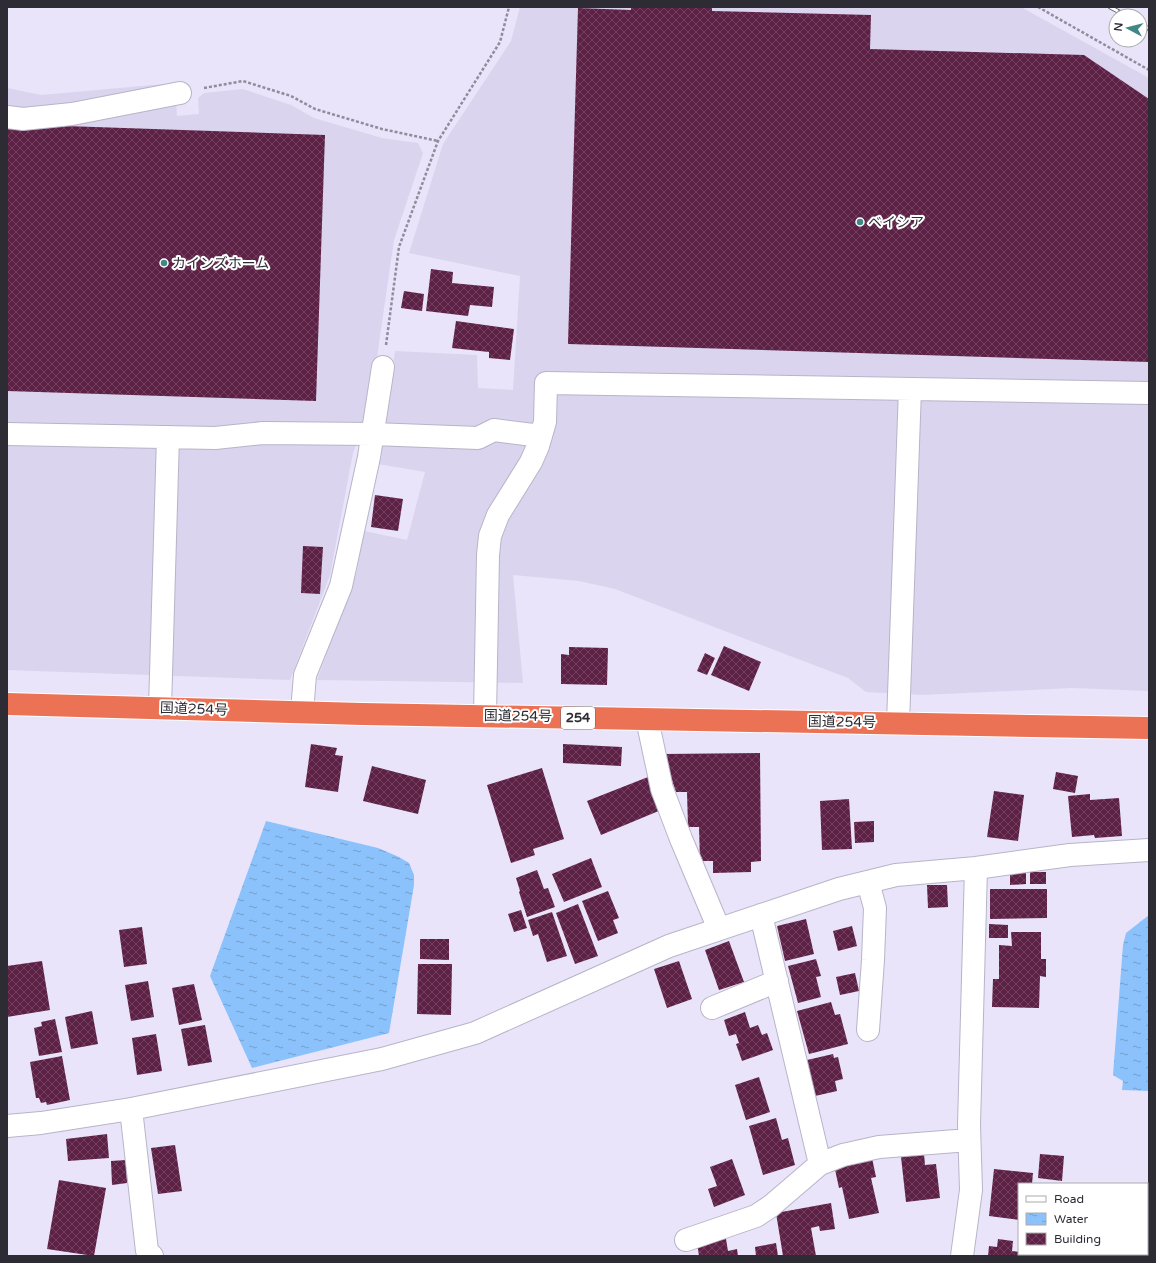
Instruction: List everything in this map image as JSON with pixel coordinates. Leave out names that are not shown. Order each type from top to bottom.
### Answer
[{"type":"highway","name":"国道254号","points":[[7,704],[485,716],[1149,728]]},
{"type":"street","points":[[7,117],[23,118],[72,114],[180,93]]},
{"type":"street","points":[[302,712],[305,675],[341,586],[369,457],[383,367]]},
{"type":"street","points":[[485,716],[488,555],[490,536],[498,515],[531,462],[538,446],[545,422],[546,383],[1149,393]]},
{"type":"street","points":[[898,723],[910,389]]},
{"type":"street","points":[[7,434],[215,438],[263,433],[373,434],[478,438],[494,430],[541,436]]},
{"type":"street","points":[[160,708],[168,437]]},
{"type":"street","points":[[647,719],[662,789],[681,839],[719,929]]},
{"type":"street","points":[[7,1126],[41,1124],[131,1109],[382,1059],[475,1033],[670,946],[839,889],[896,875],[976,868],[1070,855],[1149,850]]},
{"type":"street","points":[[962,1256],[971,1190],[970,1140],[976,868]]},
{"type":"street","points":[[868,882],[875,908],[868,1030]]},
{"type":"street","points":[[761,915],[820,1164]]},
{"type":"street","points":[[712,1008],[777,981]]},
{"type":"street","points":[[131,1109],[148,1251],[152,1256]]},
{"type":"street","points":[[686,1240],[756,1216],[771,1206],[820,1164],[843,1155],[879,1147],[970,1140]]},
{"type":"path","points":[[383,367],[399,247],[438,141],[500,42],[510,7]]},
{"type":"path","points":[[1038,7],[1149,70]]},
{"type":"path","points":[[180,93],[244,81],[291,96],[315,109],[382,128],[438,141]]},
{"type":"shaded area","points":[[520,7],[1021,7],[1149,78],[1148,691],[1072,688],[923,695],[866,692],[848,678],[615,589],[579,581],[513,575],[523,683],[317,680],[357,571],[364,531],[407,540],[425,472],[378,464],[395,351],[477,355],[478,388],[513,390],[520,276],[409,253],[443,144],[511,41]]},
{"type":"shaded area","points":[[175,83],[177,116],[199,114],[198,98],[204,93],[243,89],[291,105],[314,118],[382,138],[418,143],[423,153],[394,240],[378,350],[373,398],[353,453],[330,575],[290,680],[7,670],[7,88],[41,95]]},
{"type":"water","points":[[266,821],[378,848],[399,857],[409,863],[414,875],[414,885],[389,1033],[252,1068],[210,976]]},
{"type":"water","points":[[1149,915],[1149,1091],[1122,1090],[1123,1081],[1113,1075],[1123,945],[1126,933]]},
{"type":"building","name":"ベイシア","points":[[631,7],[712,7],[712,11],[871,15],[870,49],[1084,55],[1149,99],[1149,362],[568,344],[578,8],[631,10]]},
{"type":"building","name":"カインズホーム","points":[[7,124],[325,135],[316,401],[7,391]]},
{"type":"building","points":[[431,269],[453,272],[452,283],[494,287],[492,307],[470,305],[468,316],[426,311]]},
{"type":"building","points":[[404,291],[424,294],[422,311],[401,308]]},
{"type":"building","points":[[456,321],[514,329],[510,360],[489,358],[489,352],[452,348]]},
{"type":"building","points":[[375,495],[403,499],[398,531],[371,527]]},
{"type":"building","points":[[303,546],[323,547],[320,594],[301,593]]},
{"type":"building","points":[[724,646],[761,662],[749,691],[711,675]]},
{"type":"building","points":[[569,647],[608,648],[607,685],[561,684],[561,654],[569,655]]},
{"type":"building","points":[[705,653],[715,658],[707,675],[697,671]]},
{"type":"building","points":[[311,744],[337,748],[335,755],[343,756],[338,792],[305,787]]},
{"type":"building","points":[[563,744],[622,747],[621,766],[563,763]]},
{"type":"building","points":[[760,753],[761,861],[751,862],[751,872],[713,873],[713,861],[700,861],[699,827],[688,827],[687,792],[676,792],[663,754]]},
{"type":"building","points":[[372,766],[426,780],[418,814],[363,801]]},
{"type":"building","points":[[542,768],[564,839],[533,849],[535,855],[511,863],[487,785]]},
{"type":"building","points":[[1056,772],[1078,776],[1075,793],[1053,789]]},
{"type":"building","points":[[648,777],[661,810],[601,835],[587,801]]},
{"type":"building","points":[[994,791],[1024,795],[1018,841],[987,837]]},
{"type":"building","points":[[1090,794],[1090,800],[1119,798],[1122,836],[1095,838],[1094,835],[1072,837],[1068,796]]},
{"type":"building","points":[[849,799],[852,849],[822,850],[820,801]]},
{"type":"building","points":[[874,821],[874,842],[855,843],[854,822]]},
{"type":"building","points":[[591,858],[602,887],[564,902],[552,874]]},
{"type":"building","points":[[537,870],[544,889],[548,888],[555,907],[527,917],[516,878]]},
{"type":"building","points":[[1026,872],[1026,884],[1010,885],[1010,873]]},
{"type":"building","points":[[1030,872],[1046,872],[1046,884],[1030,884]]},
{"type":"building","points":[[927,885],[947,885],[948,907],[928,908]]},
{"type":"building","points":[[990,889],[1047,889],[1047,918],[990,919]]},
{"type":"building","points":[[608,891],[619,918],[613,920],[618,933],[598,941],[582,901]]},
{"type":"building","points":[[578,904],[598,956],[575,964],[556,913]]},
{"type":"building","points":[[521,910],[527,928],[514,932],[508,914]]},
{"type":"building","points":[[552,912],[567,956],[547,962],[538,934],[533,936],[528,920]]},
{"type":"building","points":[[806,919],[814,954],[785,961],[777,926]]},
{"type":"building","points":[[989,924],[1008,925],[1008,938],[989,938]]},
{"type":"building","points":[[852,926],[857,946],[838,951],[833,931]]},
{"type":"building","points":[[142,927],[147,964],[124,967],[119,930]]},
{"type":"building","points":[[1011,932],[1041,932],[1041,959],[1046,959],[1046,977],[1040,976],[1039,1008],[992,1007],[993,979],[999,979],[999,945],[1012,946]]},
{"type":"building","points":[[420,939],[449,939],[449,960],[420,959]]},
{"type":"building","points":[[729,941],[744,982],[719,990],[705,950]]},
{"type":"building","points":[[816,959],[821,976],[816,977],[821,997],[798,1003],[788,966]]},
{"type":"building","points":[[42,961],[50,1010],[7,1017],[7,966]]},
{"type":"building","points":[[679,961],[692,999],[667,1008],[654,969]]},
{"type":"building","points":[[418,964],[452,964],[451,1015],[417,1014]]},
{"type":"building","points":[[855,973],[859,991],[840,995],[836,977]]},
{"type":"building","points":[[148,981],[154,1017],[131,1021],[125,985]]},
{"type":"building","points":[[194,984],[202,1020],[179,1025],[172,988]]},
{"type":"building","points":[[831,1002],[835,1015],[840,1014],[848,1044],[809,1054],[797,1011]]},
{"type":"building","points":[[92,1011],[98,1044],[71,1049],[65,1017]]},
{"type":"building","points":[[745,1012],[750,1028],[758,1025],[762,1035],[767,1033],[773,1050],[742,1061],[736,1044],[739,1043],[736,1034],[729,1036],[724,1020]]},
{"type":"building","points":[[55,1019],[62,1052],[39,1056],[34,1028],[42,1026],[41,1022]]},
{"type":"building","points":[[205,1025],[212,1062],[188,1066],[181,1029]]},
{"type":"building","points":[[156,1034],[162,1071],[137,1075],[132,1038]]},
{"type":"building","points":[[833,1054],[834,1058],[838,1057],[843,1079],[835,1081],[837,1091],[815,1096],[807,1060]]},
{"type":"building","points":[[62,1056],[70,1100],[47,1105],[46,1102],[41,1103],[39,1098],[36,1098],[30,1062]]},
{"type":"building","points":[[759,1077],[770,1112],[746,1120],[735,1085]]},
{"type":"building","points":[[776,1118],[782,1140],[788,1138],[795,1165],[763,1175],[749,1126]]},
{"type":"building","points":[[107,1134],[109,1158],[68,1161],[66,1139]]},
{"type":"building","points":[[175,1145],[182,1191],[158,1194],[151,1148]]},
{"type":"building","points":[[924,1154],[925,1165],[936,1164],[940,1198],[906,1202],[901,1157]]},
{"type":"building","points":[[1040,1154],[1064,1156],[1062,1181],[1038,1178]]},
{"type":"building","points":[[872,1158],[876,1177],[871,1178],[879,1213],[849,1219],[842,1187],[839,1188],[834,1165]]},
{"type":"building","points":[[732,1159],[745,1195],[714,1207],[708,1189],[717,1186],[710,1167]]},
{"type":"building","points":[[126,1160],[127,1183],[112,1185],[111,1161]]},
{"type":"building","points":[[994,1169],[1033,1173],[1032,1183],[1018,1183],[1018,1220],[989,1216]]},
{"type":"building","points":[[59,1180],[106,1188],[94,1256],[47,1249]]},
{"type":"building","points":[[831,1203],[835,1229],[820,1231],[819,1226],[811,1228],[816,1256],[783,1256],[776,1213]]},
{"type":"building","points":[[726,1239],[728,1251],[737,1249],[738,1256],[699,1256],[697,1243]]},
{"type":"building","points":[[998,1239],[1013,1241],[1012,1251],[1018,1252],[1018,1255],[1020,1256],[988,1256],[989,1246],[997,1247]]},
{"type":"building","points":[[776,1243],[778,1256],[756,1256],[755,1247]]},
{"type":"place","name":"ベイシア","points":[[860,222]]},
{"type":"place","name":"カインズホーム","points":[[164,263]]}]
